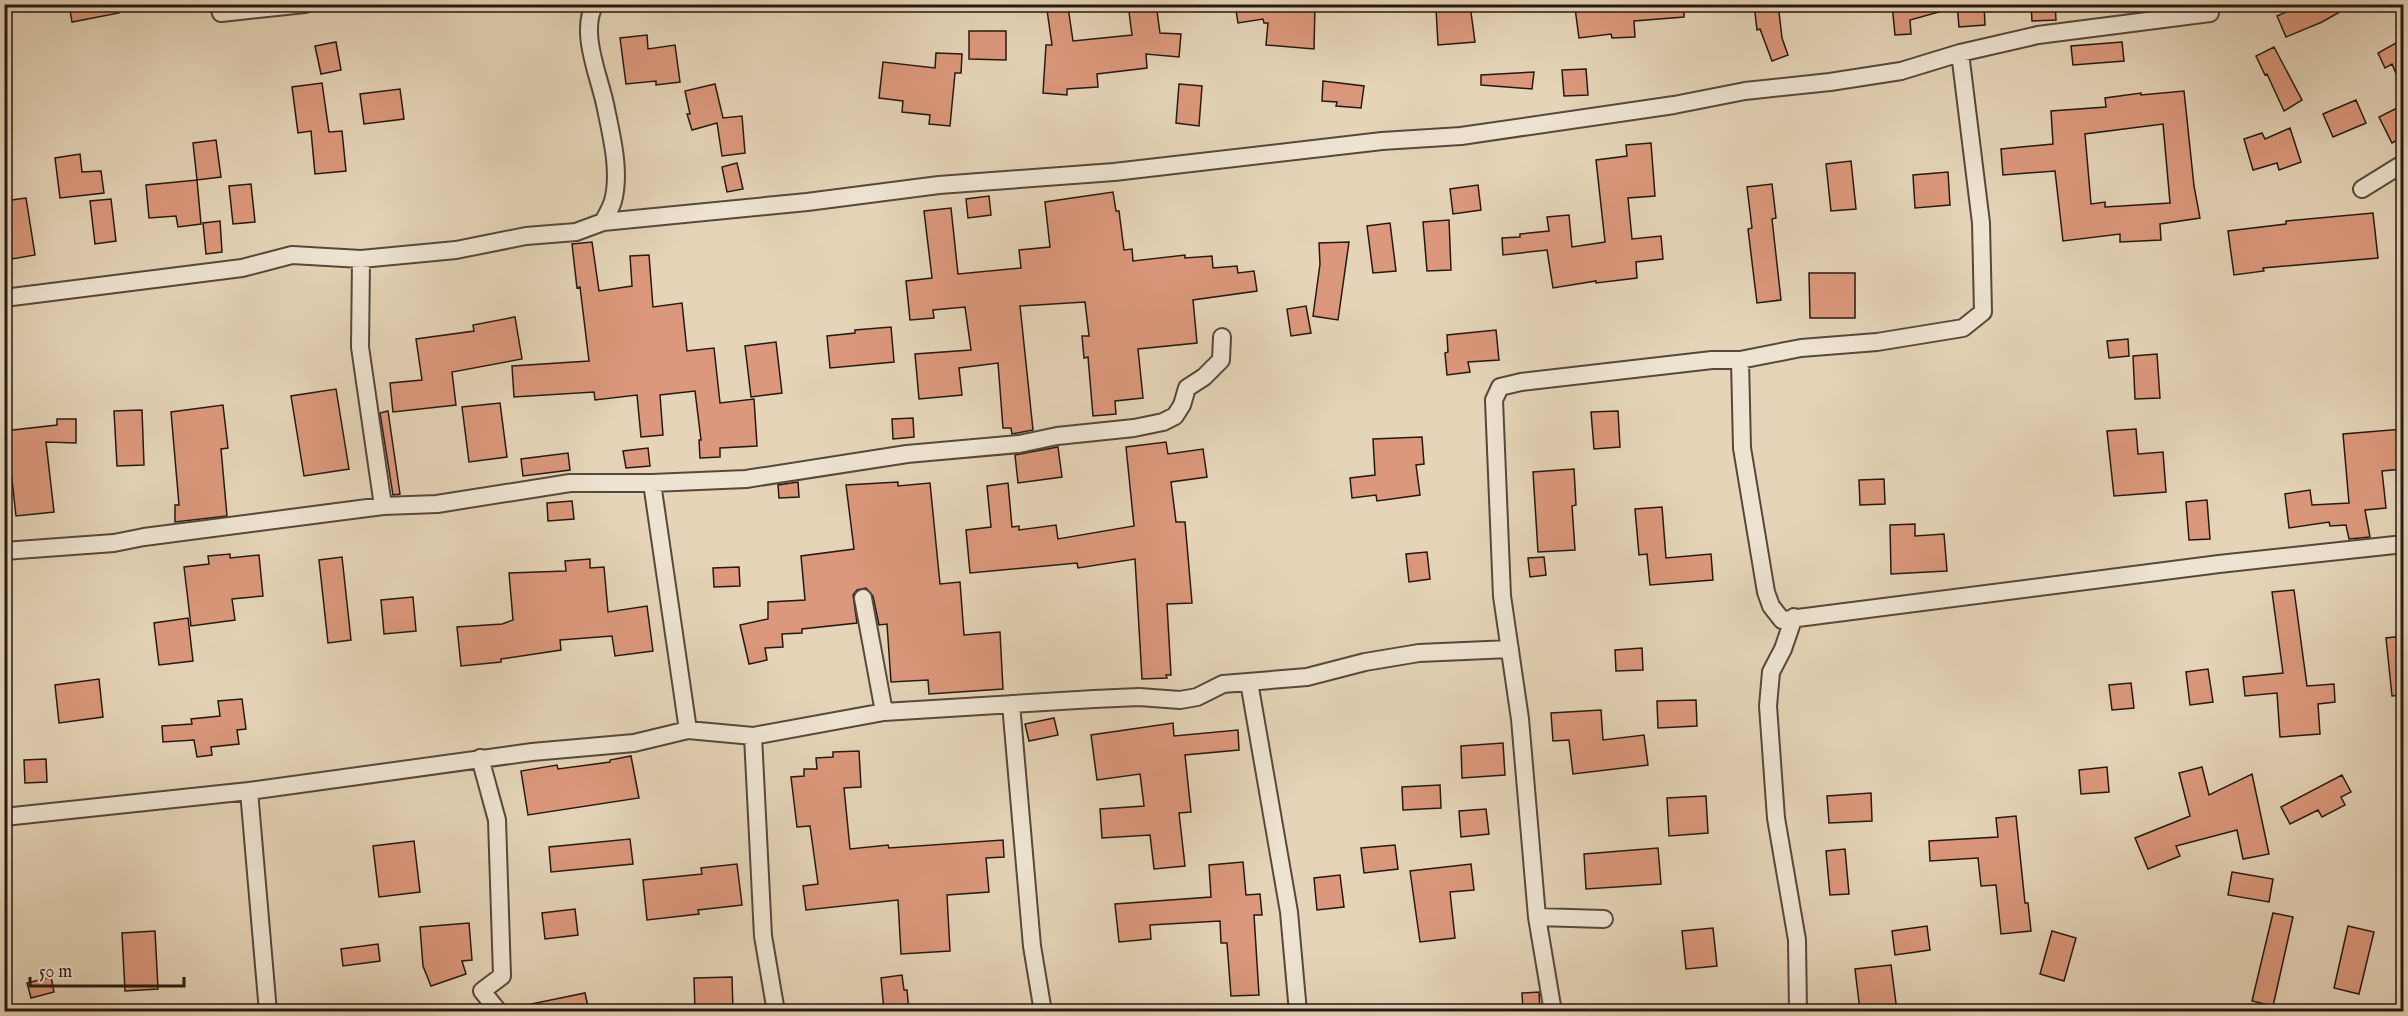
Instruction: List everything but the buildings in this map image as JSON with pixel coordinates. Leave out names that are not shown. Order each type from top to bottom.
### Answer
[{"type":"street","points":[[218,4],[221,13],[305,4]]},
{"type":"street","points":[[595,4],[591,11],[589,42],[605,104],[616,169],[613,202],[603,222]]},
{"type":"street","points":[[4,298],[242,268],[292,255],[361,259],[456,250],[526,236],[576,232],[603,222],[807,202],[939,185],[1114,172],[1382,141],[1461,136],[1674,105],[1745,91],[1889,73],[1960,53],[2038,35],[2210,13]]},
{"type":"street","points":[[1553,1011],[1537,917],[1520,719],[1502,596],[1494,400],[1500,387],[1521,382],[1712,360],[1740,360],[1801,348],[1877,342],[1963,328],[1983,312],[1981,223],[1960,53]]},
{"type":"street","points":[[2362,189],[2403,163]]},
{"type":"street","points":[[361,259],[360,347],[383,506]]},
{"type":"street","points":[[4,551],[114,543],[144,537],[383,506],[437,504],[570,483],[652,483],[746,479],[907,454],[1019,444],[1057,436],[1163,423],[1175,416],[1182,405],[1187,388],[1204,377],[1221,360],[1222,337]]},
{"type":"street","points":[[1740,360],[1742,448],[1766,592],[1771,606],[1782,620],[2219,564],[2403,544]]},
{"type":"street","points":[[652,483],[688,730]]},
{"type":"street","points":[[863,598],[884,712]]},
{"type":"street","points":[[1794,617],[1783,649],[1771,672],[1768,706],[1776,818],[1797,940],[1798,1011]]},
{"type":"street","points":[[4,818],[249,791],[480,758],[634,743],[688,730],[753,736],[884,712],[1139,697],[1180,700],[1197,697],[1223,684],[1307,677],[1365,662],[1419,653],[1510,649]]},
{"type":"street","points":[[1249,682],[1289,912],[1298,1011]]},
{"type":"street","points":[[1011,704],[1032,946],[1042,1011]]},
{"type":"street","points":[[753,736],[763,936],[776,1011]]},
{"type":"street","points":[[480,758],[497,820],[502,976],[482,991],[499,1011]]},
{"type":"street","points":[[249,791],[268,1011]]},
{"type":"street","points":[[1537,917],[1604,919]]}]
